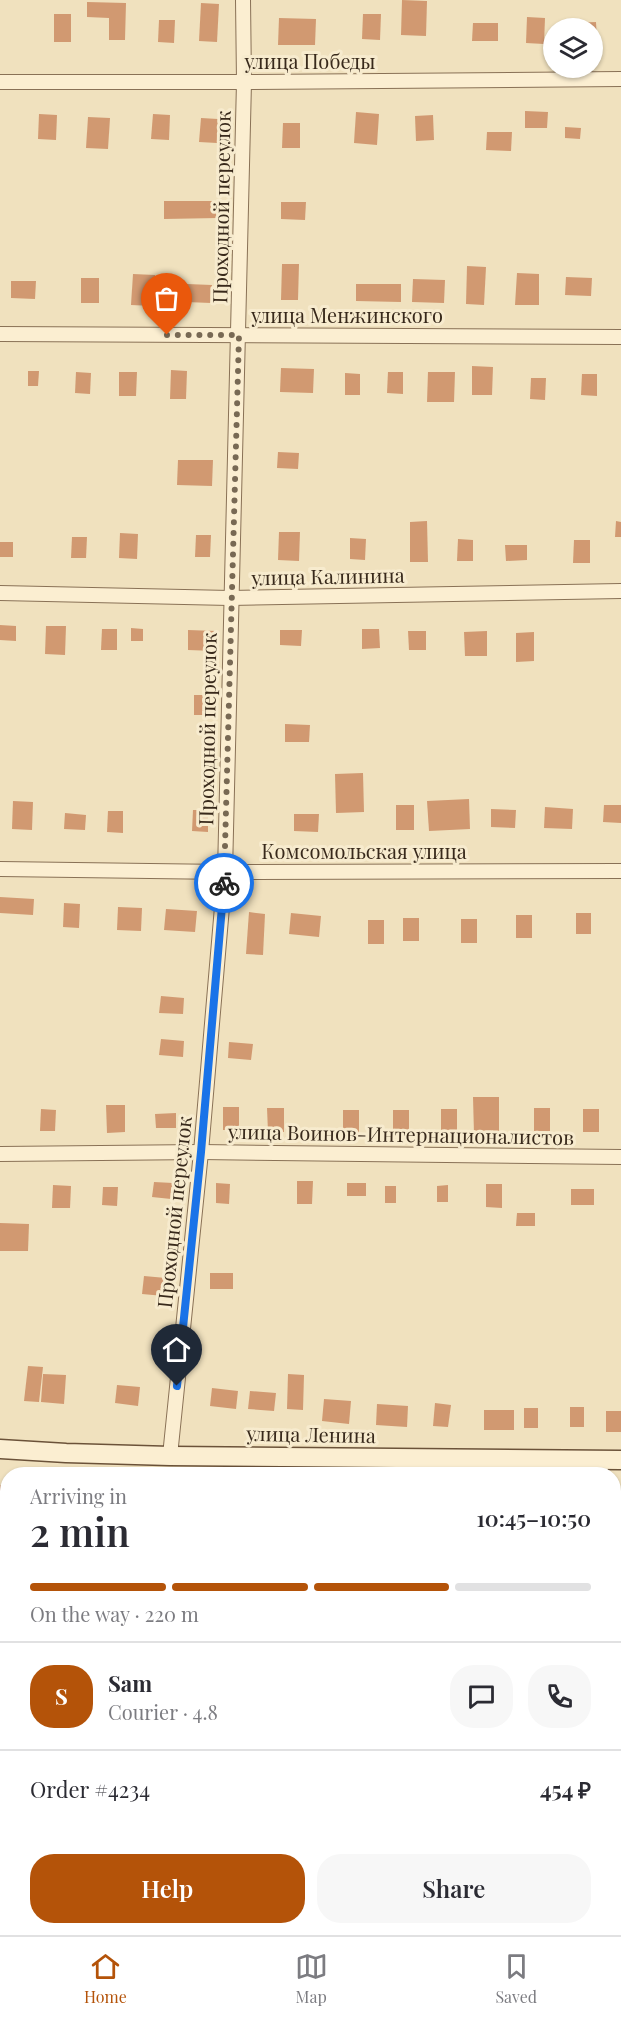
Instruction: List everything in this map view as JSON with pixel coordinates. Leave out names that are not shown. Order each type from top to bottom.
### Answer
[{"type":"main road","name":"улица Ленина","points":[[0,1449],[66,1453],[601,1467],[621,1460]]},
{"type":"street","name":"Проходной переулок","points":[[170,1456],[201,1152],[225,872],[230,598],[239,335],[244,82],[243,0]]},
{"type":"street","name":"улица Победы","points":[[0,81],[621,79]]},
{"type":"street","name":"улица Менжинского","points":[[0,334],[621,337]]},
{"type":"street","name":"улица Калинина","points":[[0,593],[230,598],[621,591]]},
{"type":"street","name":"Комсомольская улица","points":[[0,869],[225,872],[621,871]]},
{"type":"street","name":"улица Воинов-Интернационалистов","points":[[0,1154],[201,1152],[621,1157]]},
{"type":"building","points":[[402,0],[427,1],[426,36],[401,35]]},
{"type":"building","points":[[87,2],[126,3],[125,40],[109,40],[109,18],[87,17]]},
{"type":"building","points":[[201,3],[219,4],[217,42],[199,41]]},
{"type":"building","points":[[54,14],[71,14],[71,42],[54,42]]},
{"type":"building","points":[[363,14],[381,14],[380,40],[362,39]]},
{"type":"building","points":[[527,17],[545,18],[543,18],[543,44],[526,43]]},
{"type":"building","points":[[279,18],[316,19],[315,45],[278,45]]},
{"type":"building","points":[[159,20],[175,20],[174,43],[158,42]]},
{"type":"building","points":[[473,23],[498,23],[498,41],[472,41]]},
{"type":"building","points":[[525,111],[548,112],[547,128],[525,128]]},
{"type":"building","points":[[356,112],[379,114],[377,145],[354,143]]},
{"type":"building","points":[[39,114],[57,115],[56,140],[38,139]]},
{"type":"building","points":[[153,114],[170,115],[169,140],[151,139]]},
{"type":"building","points":[[433,115],[434,140],[416,141],[415,116]]},
{"type":"building","points":[[88,117],[110,118],[108,149],[86,148]]},
{"type":"building","points":[[201,118],[218,119],[217,143],[199,142]]},
{"type":"building","points":[[283,123],[300,123],[300,148],[282,148]]},
{"type":"building","points":[[565,127],[581,128],[580,139],[565,138]]},
{"type":"building","points":[[487,132],[512,132],[511,151],[486,150]]},
{"type":"building","points":[[164,201],[218,201],[218,218],[164,219]]},
{"type":"building","points":[[281,202],[306,202],[305,220],[281,219]]},
{"type":"building","points":[[282,264],[299,264],[298,300],[281,300]]},
{"type":"building","points":[[467,266],[486,267],[484,305],[466,304]]},
{"type":"building","points":[[517,273],[539,274],[539,305],[515,305]]},
{"type":"building","points":[[133,274],[155,275],[153,306],[131,305]]},
{"type":"building","points":[[566,277],[592,278],[591,296],[565,295]]},
{"type":"building","points":[[81,278],[99,278],[99,303],[81,303]]},
{"type":"building","points":[[413,279],[445,280],[444,303],[412,302]]},
{"type":"building","points":[[11,281],[36,281],[35,299],[11,298]]},
{"type":"building","points":[[187,284],[212,285],[211,303],[186,302]]},
{"type":"building","points":[[356,284],[401,284],[401,302],[356,301]]},
{"type":"building","points":[[472,366],[493,367],[492,395],[472,395]]},
{"type":"building","points":[[281,368],[314,369],[313,393],[280,392]]},
{"type":"building","points":[[171,370],[187,371],[186,399],[170,399]]},
{"type":"building","points":[[28,371],[39,371],[38,386],[28,386]]},
{"type":"building","points":[[76,372],[91,373],[90,394],[75,393]]},
{"type":"building","points":[[119,372],[137,372],[136,396],[119,396]]},
{"type":"building","points":[[388,372],[403,372],[403,394],[387,393]]},
{"type":"building","points":[[428,372],[455,372],[454,402],[427,402]]},
{"type":"building","points":[[345,373],[360,374],[360,395],[345,395]]},
{"type":"building","points":[[582,374],[597,374],[597,396],[581,395]]},
{"type":"building","points":[[531,378],[546,378],[545,400],[530,399]]},
{"type":"building","points":[[278,452],[299,453],[298,469],[277,468]]},
{"type":"building","points":[[178,460],[213,460],[212,486],[177,485]]},
{"type":"building","points":[[427,521],[428,562],[410,562],[410,522]]},
{"type":"building","points":[[616,521],[621,522],[621,537],[615,537]]},
{"type":"building","points":[[279,532],[300,532],[299,561],[278,560]]},
{"type":"building","points":[[120,533],[138,534],[137,559],[119,558]]},
{"type":"building","points":[[196,535],[211,535],[210,557],[195,557]]},
{"type":"building","points":[[72,537],[87,537],[86,558],[71,558]]},
{"type":"building","points":[[350,538],[366,539],[365,560],[350,559]]},
{"type":"building","points":[[458,539],[473,540],[473,561],[457,561]]},
{"type":"building","points":[[574,540],[590,540],[590,563],[573,563]]},
{"type":"building","points":[[0,542],[13,542],[13,557],[0,557]]},
{"type":"building","points":[[505,545],[527,545],[527,560],[506,561]]},
{"type":"building","points":[[0,625],[16,626],[16,641],[0,640]]},
{"type":"building","points":[[46,626],[66,626],[65,655],[45,654]]},
{"type":"building","points":[[131,628],[143,629],[143,641],[131,641]]},
{"type":"building","points":[[102,629],[117,629],[117,650],[101,650]]},
{"type":"building","points":[[362,629],[379,629],[380,648],[362,649]]},
{"type":"building","points":[[188,630],[216,631],[215,651],[188,650]]},
{"type":"building","points":[[280,630],[302,630],[301,646],[280,645]]},
{"type":"building","points":[[408,631],[426,631],[426,650],[409,650]]},
{"type":"building","points":[[487,631],[487,656],[465,656],[464,632]]},
{"type":"building","points":[[534,632],[534,661],[516,662],[516,633]]},
{"type":"building","points":[[194,695],[209,695],[209,715],[194,715]]},
{"type":"building","points":[[285,724],[310,725],[309,742],[285,742]]},
{"type":"building","points":[[363,773],[364,812],[336,813],[335,774]]},
{"type":"building","points":[[469,799],[470,829],[429,831],[427,801]]},
{"type":"building","points":[[13,801],[33,802],[32,830],[12,829]]},
{"type":"building","points":[[396,805],[414,805],[414,830],[396,830]]},
{"type":"building","points":[[604,805],[621,805],[621,823],[603,822]]},
{"type":"building","points":[[545,807],[573,809],[572,829],[544,828]]},
{"type":"building","points":[[491,809],[516,810],[515,828],[491,827]]},
{"type":"building","points":[[193,810],[208,810],[208,832],[192,831]]},
{"type":"building","points":[[108,811],[123,811],[123,833],[107,832]]},
{"type":"building","points":[[65,813],[86,815],[85,830],[64,829]]},
{"type":"building","points":[[294,814],[319,814],[318,832],[294,831]]},
{"type":"building","points":[[0,897],[34,899],[33,915],[0,913]]},
{"type":"building","points":[[64,903],[80,904],[79,928],[63,927]]},
{"type":"building","points":[[118,907],[142,908],[141,931],[117,930]]},
{"type":"building","points":[[166,909],[197,911],[195,932],[164,930]]},
{"type":"building","points":[[249,912],[265,914],[263,955],[246,954]]},
{"type":"building","points":[[291,913],[321,916],[319,937],[289,934]]},
{"type":"building","points":[[576,913],[591,913],[591,934],[576,934]]},
{"type":"building","points":[[516,915],[532,915],[532,938],[516,938]]},
{"type":"building","points":[[403,918],[419,918],[419,941],[403,941]]},
{"type":"building","points":[[461,919],[477,919],[477,943],[461,943]]},
{"type":"building","points":[[368,920],[384,920],[384,944],[368,944]]},
{"type":"building","points":[[161,996],[184,998],[183,1014],[159,1013]]},
{"type":"building","points":[[161,1039],[184,1041],[183,1057],[159,1055]]},
{"type":"building","points":[[229,1042],[253,1044],[251,1060],[228,1058]]},
{"type":"building","points":[[473,1097],[499,1097],[499,1134],[474,1134]]},
{"type":"building","points":[[106,1105],[125,1105],[125,1132],[107,1133]]},
{"type":"building","points":[[223,1107],[239,1107],[239,1130],[223,1130]]},
{"type":"building","points":[[267,1108],[284,1108],[284,1132],[268,1132]]},
{"type":"building","points":[[534,1108],[550,1108],[550,1131],[534,1131]]},
{"type":"building","points":[[41,1109],[56,1110],[55,1131],[40,1131]]},
{"type":"building","points":[[441,1109],[457,1109],[457,1132],[441,1132]]},
{"type":"building","points":[[583,1109],[599,1109],[599,1132],[583,1132]]},
{"type":"building","points":[[343,1110],[359,1110],[359,1133],[343,1133]]},
{"type":"building","points":[[393,1110],[409,1110],[409,1133],[393,1134]]},
{"type":"building","points":[[176,1113],[176,1128],[156,1128],[155,1114]]},
{"type":"building","points":[[297,1181],[313,1181],[312,1204],[297,1204]]},
{"type":"building","points":[[154,1182],[173,1183],[171,1199],[152,1197]]},
{"type":"building","points":[[216,1183],[230,1184],[229,1204],[216,1203]]},
{"type":"building","points":[[347,1183],[366,1183],[366,1196],[347,1196]]},
{"type":"building","points":[[486,1184],[502,1184],[502,1208],[486,1207]]},
{"type":"building","points":[[53,1185],[71,1186],[70,1208],[52,1208]]},
{"type":"building","points":[[448,1185],[448,1202],[437,1202],[437,1186]]},
{"type":"building","points":[[385,1186],[396,1186],[396,1203],[385,1203]]},
{"type":"building","points":[[103,1187],[118,1187],[117,1206],[102,1205]]},
{"type":"building","points":[[571,1189],[594,1189],[594,1205],[571,1205]]},
{"type":"building","points":[[517,1213],[535,1213],[535,1226],[516,1226]]},
{"type":"building","points":[[0,1223],[29,1224],[28,1251],[0,1251]]},
{"type":"building","points":[[210,1273],[233,1273],[233,1289],[210,1289]]},
{"type":"building","points":[[144,1276],[166,1278],[164,1296],[142,1294]]},
{"type":"building","points":[[28,1366],[43,1367],[39,1402],[24,1401]]},
{"type":"building","points":[[43,1374],[66,1375],[64,1404],[41,1402]]},
{"type":"building","points":[[288,1374],[304,1375],[303,1410],[287,1409]]},
{"type":"building","points":[[117,1385],[140,1387],[138,1406],[115,1403]]},
{"type":"building","points":[[212,1388],[238,1391],[236,1409],[210,1406]]},
{"type":"building","points":[[250,1391],[276,1393],[274,1411],[248,1409]]},
{"type":"building","points":[[324,1399],[351,1401],[349,1424],[322,1421]]},
{"type":"building","points":[[435,1403],[451,1405],[448,1427],[433,1426]]},
{"type":"building","points":[[377,1404],[408,1406],[407,1427],[376,1425]]},
{"type":"building","points":[[570,1407],[584,1407],[584,1427],[570,1427]]},
{"type":"building","points":[[524,1408],[538,1408],[538,1428],[524,1428]]},
{"type":"building","points":[[484,1410],[514,1410],[514,1430],[484,1430]]},
{"type":"building","points":[[606,1411],[621,1411],[621,1432],[606,1432]]},
{"type":"way so far","points":[[167,335],[239,335],[230,598],[224,883]]},
{"type":"route","points":[[177,1386],[201,1152],[224,883]]}]
